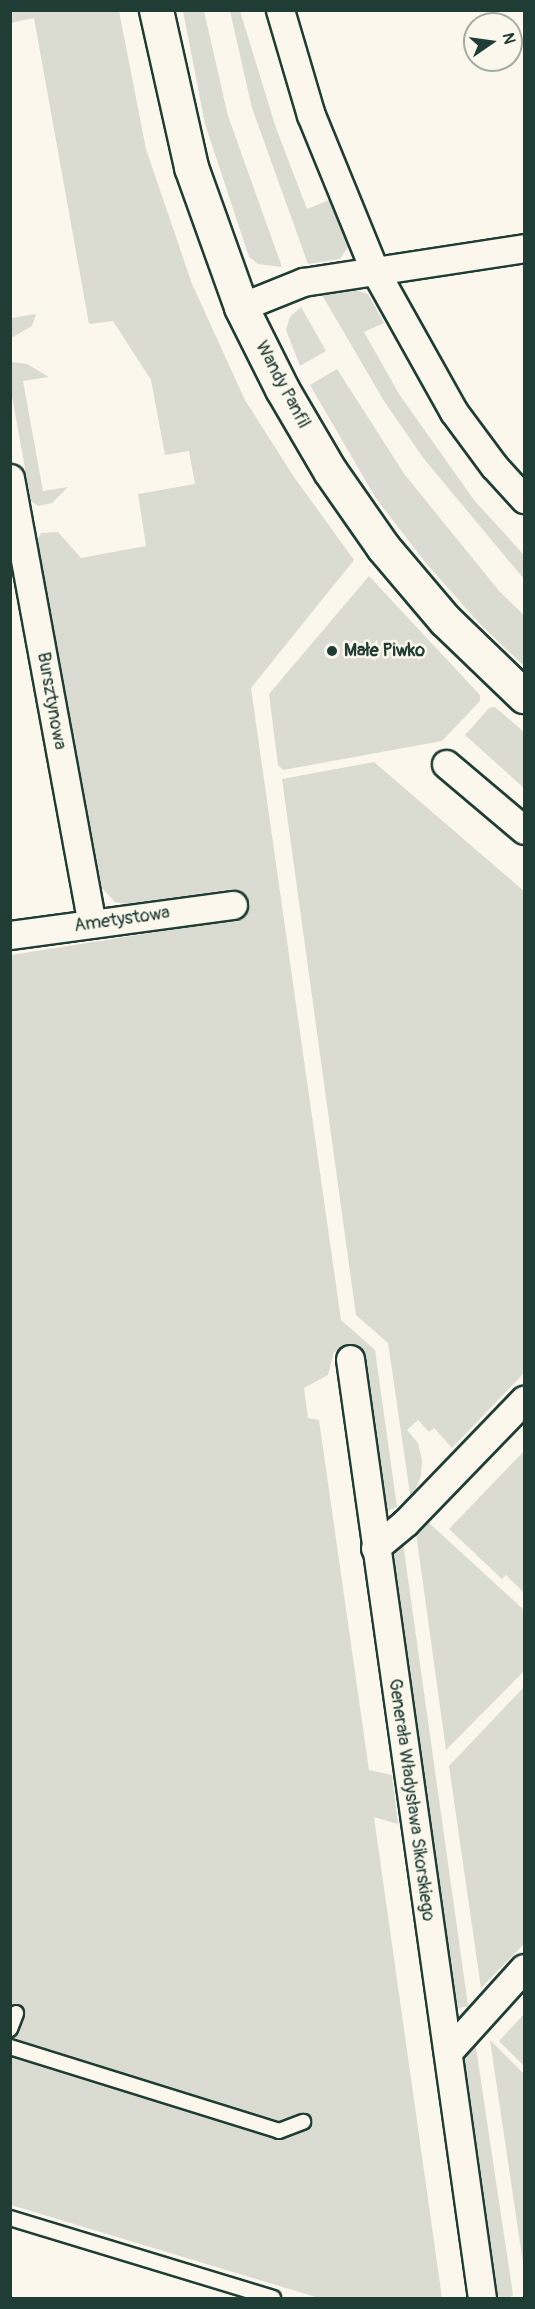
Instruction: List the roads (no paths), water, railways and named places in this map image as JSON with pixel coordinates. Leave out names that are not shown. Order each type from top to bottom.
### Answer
[{"type":"street","name":"Wandy Panfil","points":[[156,10],[191,167],[241,307],[330,471],[383,547],[445,620],[525,696]]},
{"type":"street","points":[[280,10],[311,115],[374,269],[454,412],[494,466],[525,499]]},
{"type":"street","points":[[241,307],[303,282],[374,269],[525,248]]},
{"type":"street","name":"Bursztynowa","points":[[10,478],[92,924]]},
{"type":"street","points":[[447,764],[525,830]]},
{"type":"street","name":"Ametystowa","points":[[10,935],[233,905]]},
{"type":"street","name":"Generała Władysława Sikorskiego","points":[[350,1359],[482,2298]]},
{"type":"street","points":[[375,1548],[406,1522],[525,1400]]},
{"type":"street","points":[[448,2052],[525,1968]]},
{"type":"lane","points":[[10,2029],[16,2013]]},
{"type":"lane","points":[[10,2048],[279,2130],[303,2122]]},
{"type":"lane","points":[[10,2218],[273,2298]]},
{"type":"place","name":"Małe Piwko","points":[[332,651]]}]
